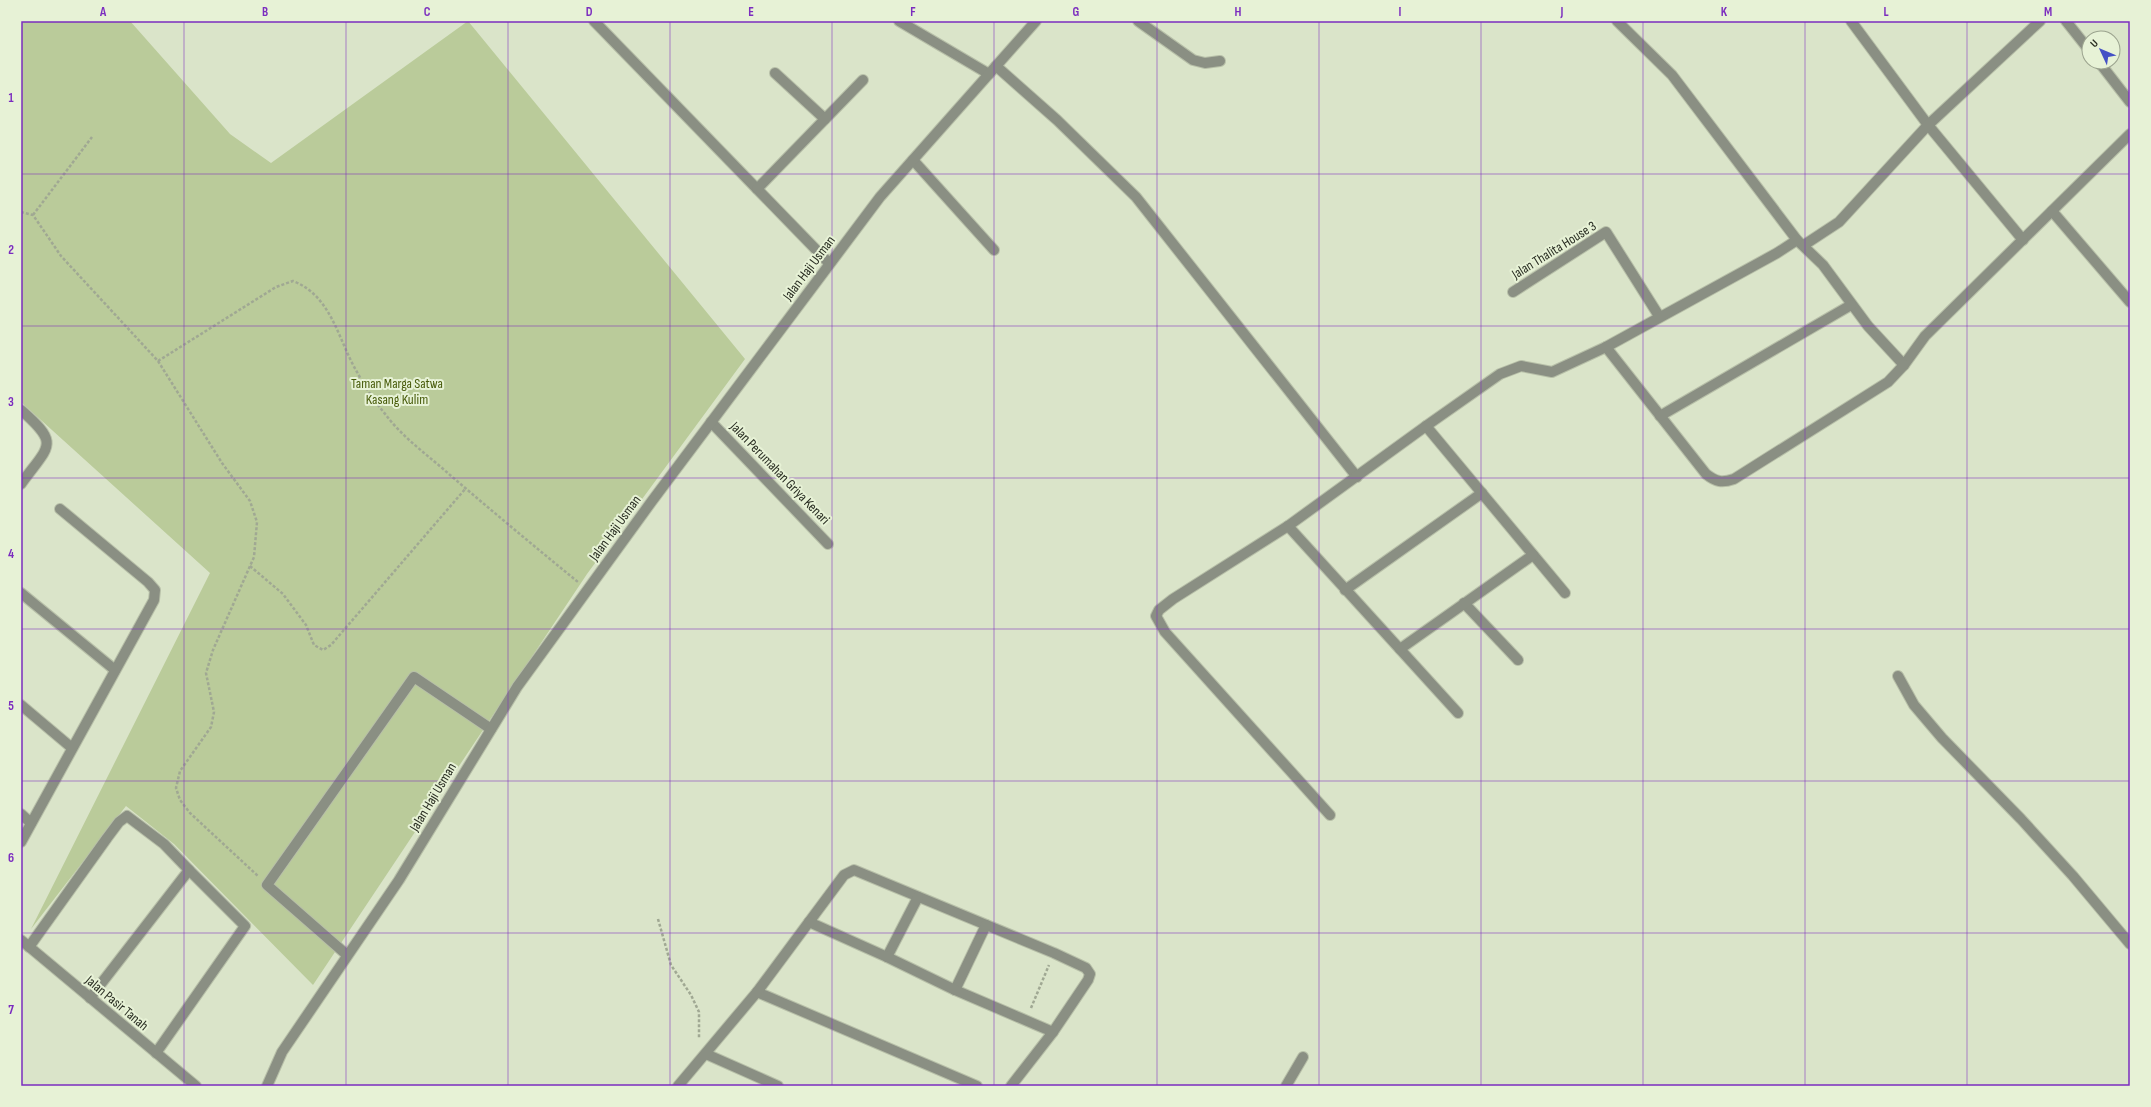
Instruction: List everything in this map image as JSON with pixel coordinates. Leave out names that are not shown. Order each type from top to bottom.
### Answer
[{"type":"street","points":[[594,21],[829,263]]},
{"type":"street","points":[[899,21],[993,70],[1057,120],[1136,197],[1357,477]]},
{"type":"street","name":"Jalan Haji Usman","points":[[267,1086],[282,1052],[347,955],[400,880],[517,687],[829,263],[880,197],[1036,21]]},
{"type":"street","points":[[1138,21],[1193,60],[1205,63],[1220,61]]},
{"type":"street","points":[[1617,21],[1672,75],[1800,243],[1822,265],[1851,305],[1904,365]]},
{"type":"street","points":[[1851,21],[1928,125],[2023,240]]},
{"type":"street","points":[[1330,815],[1165,632],[1156,616],[1160,610],[1173,599],[1288,526],[1500,374],[1521,366],[1552,372],[1606,347],[1659,316],[1777,253],[1800,243],[1839,222],[1928,125],[2040,21]]},
{"type":"street","points":[[2066,21],[2081,40]]},
{"type":"street","points":[[2105,70],[2130,102]]},
{"type":"street","points":[[775,73],[825,119]]},
{"type":"street","points":[[757,189],[863,80]]},
{"type":"street","points":[[1606,347],[1706,474],[1713,480],[1723,483],[1734,480],[1888,382],[1904,365],[1918,344],[2130,134]]},
{"type":"street","points":[[913,160],[994,250]]},
{"type":"street","points":[[2052,211],[2130,302]]},
{"type":"street","name":"Jalan Thalita House 3","points":[[1513,292],[1606,232],[1659,316]]},
{"type":"street","points":[[1660,416],[1851,305]]},
{"type":"street","points":[[21,410],[41,428],[48,440],[46,449],[21,484]]},
{"type":"street","name":"Jalan Perumahan Griya Kenari","points":[[712,422],[828,544]]},
{"type":"street","points":[[1426,426],[1565,593]]},
{"type":"street","points":[[1345,590],[1482,493]]},
{"type":"street","points":[[21,842],[154,600],[155,590],[148,582],[60,509]]},
{"type":"street","points":[[1288,526],[1458,713]]},
{"type":"street","points":[[1400,649],[1533,555]]},
{"type":"street","points":[[21,593],[116,670]]},
{"type":"street","points":[[1464,603],[1518,660]]},
{"type":"street","points":[[1898,676],[1914,705],[1942,738],[2021,819],[2073,876],[2130,944]]},
{"type":"street","points":[[347,955],[267,885],[414,677],[491,729]]},
{"type":"street","points":[[21,705],[72,748]]},
{"type":"street","points":[[21,814],[31,823]]},
{"type":"street","points":[[29,947],[119,822],[127,816],[164,844],[245,926],[156,1053]]},
{"type":"street","points":[[90,998],[189,870]]},
{"type":"street","points":[[678,1086],[757,992],[844,875],[854,870],[986,924],[1086,968],[1090,974],[1053,1032],[1011,1086]]},
{"type":"street","points":[[887,957],[918,897]]},
{"type":"street","points":[[809,922],[887,957],[955,990],[1053,1032]]},
{"type":"street","points":[[955,990],[986,924]]},
{"type":"street","name":"Jalan Pasir Tanah","points":[[21,940],[196,1086]]},
{"type":"street","points":[[757,992],[977,1086]]},
{"type":"street","points":[[703,1057],[778,1086]]},
{"type":"street","points":[[1286,1086],[1303,1057]]},
{"type":"path","points":[[33,215],[92,137]]},
{"type":"path","points":[[21,212],[33,215],[61,256],[158,362],[222,463],[250,501],[257,522],[254,557],[213,650],[206,673],[214,712],[210,727],[180,771],[176,788],[180,800],[190,813],[267,885]]},
{"type":"path","points":[[158,362],[276,287],[293,281],[302,284],[318,299],[333,318],[356,372],[386,416],[466,488],[588,590]]},
{"type":"path","points":[[250,566],[283,594],[306,625],[314,644],[322,650],[331,645],[466,488]]},
{"type":"path","points":[[658,920],[671,965],[691,996],[699,1012],[703,1057]]},
{"type":"path","points":[[1026,1020],[1054,953]]},
{"type":"green space","name":"Taman Marga Satwa Kasang Kulim","points":[[21,21],[130,21],[230,134],[271,163],[468,21],[745,359],[587,574],[313,985],[174,844],[126,806],[31,929],[210,573],[21,402]]}]
